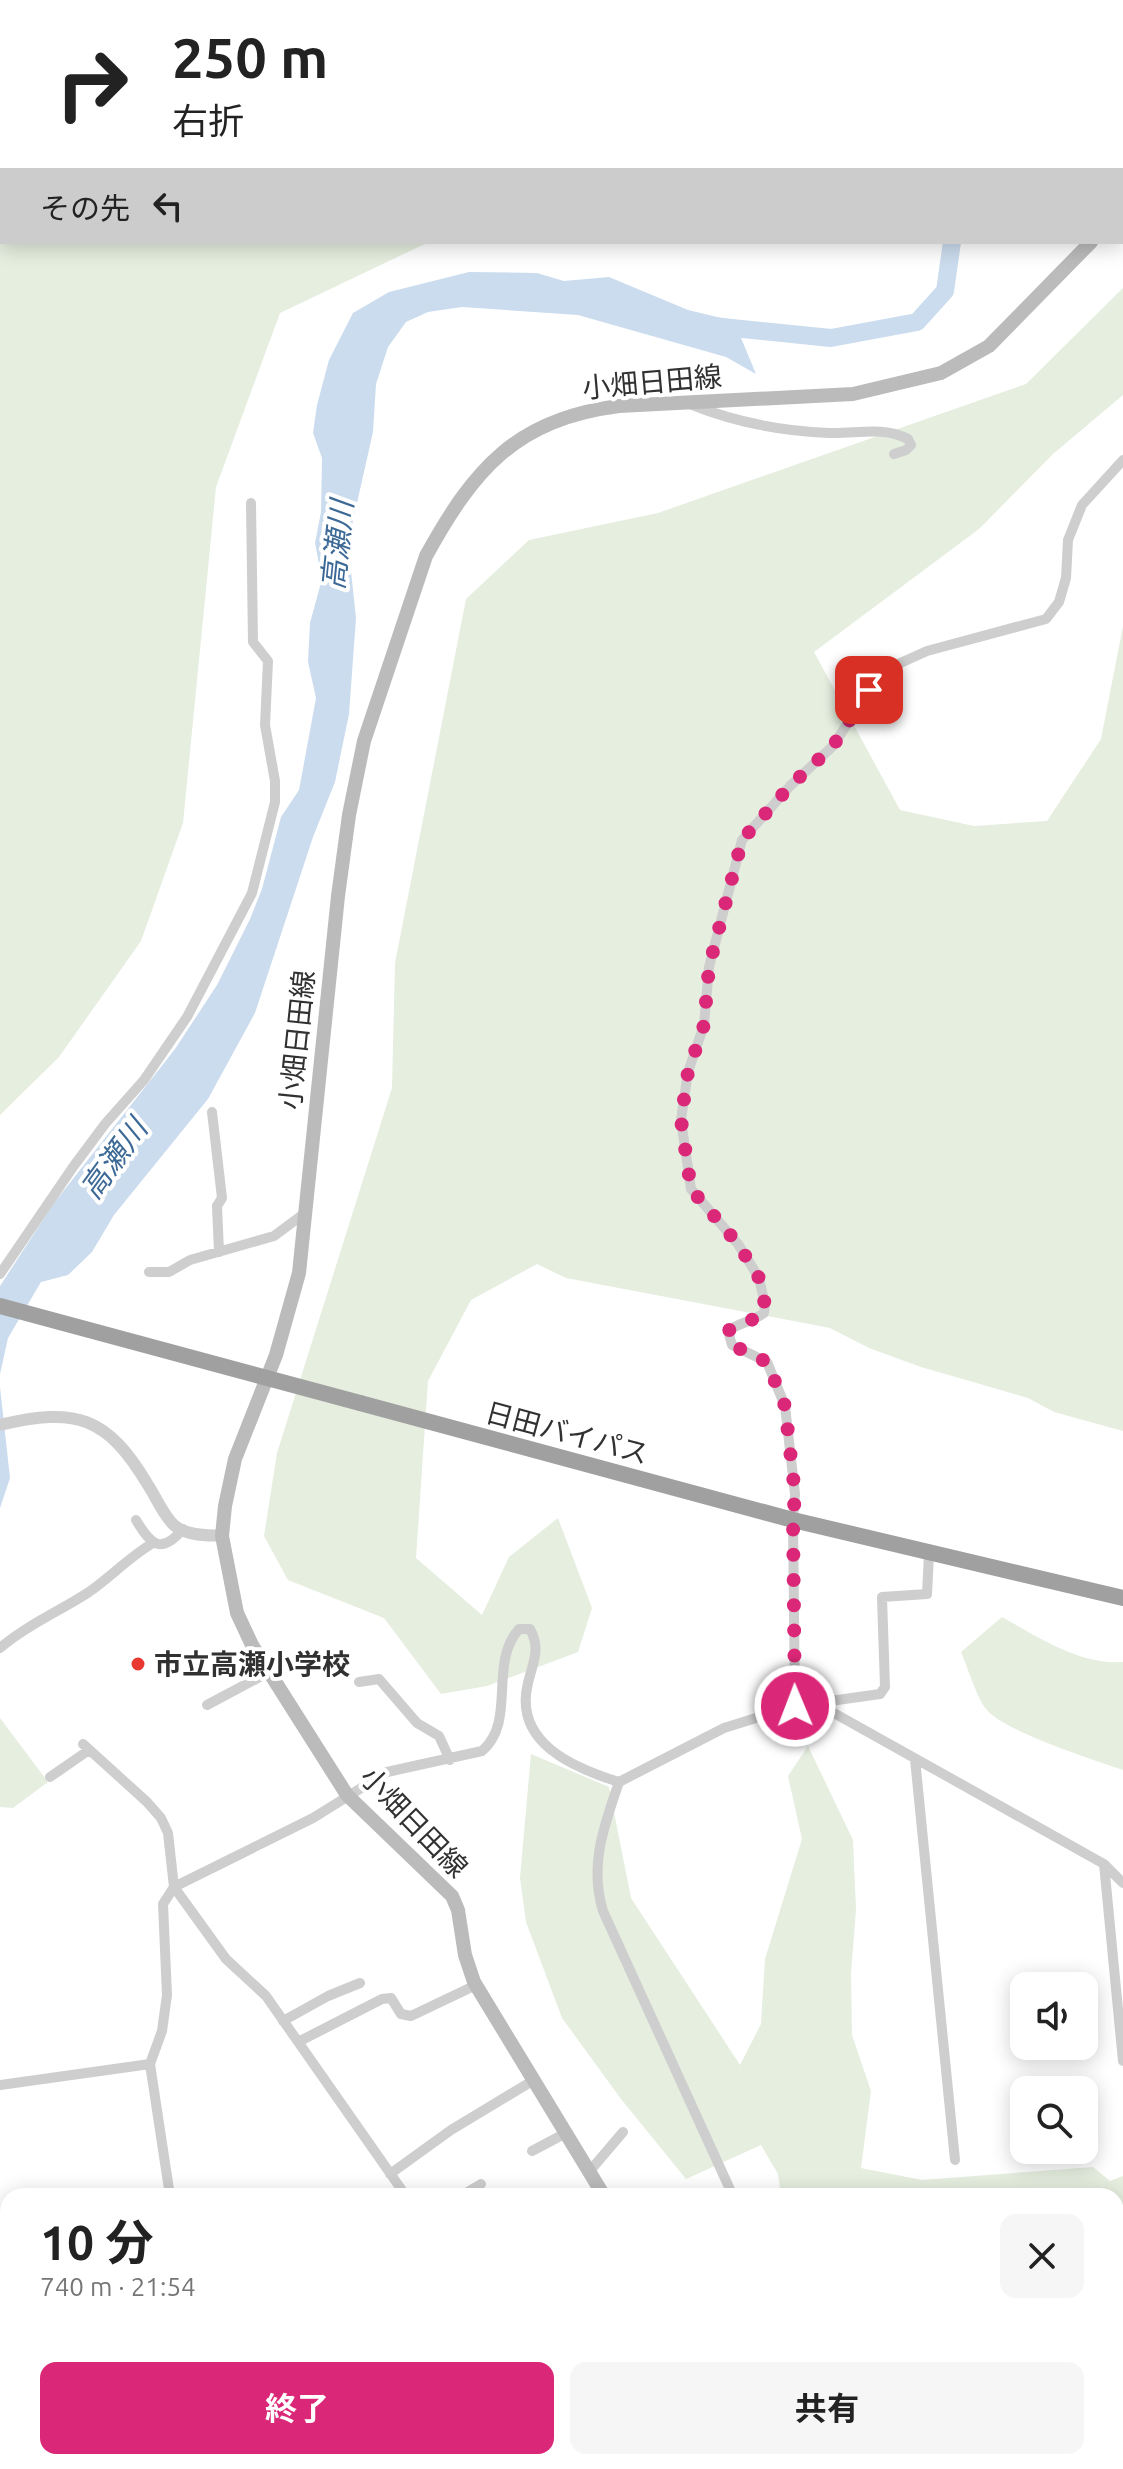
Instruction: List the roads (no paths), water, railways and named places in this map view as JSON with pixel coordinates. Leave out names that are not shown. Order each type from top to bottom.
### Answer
[{"type":"highway","name":"日田バイパス","points":[[0,1306],[793,1520],[1123,1598]]},
{"type":"main road","name":"小畑日田線","points":[[599,2188],[476,1985],[465,1955],[461,1923],[452,1896],[347,1795],[252,1645],[237,1613],[222,1536],[235,1459],[276,1355],[299,1273],[338,896],[349,815],[364,741],[426,556],[439,532],[479,477],[494,460],[529,432],[584,410],[853,394],[941,373],[989,346],[1089,244]]},
{"type":"street","points":[[685,402],[712,413],[786,430],[833,433],[885,431],[908,439],[911,445],[894,454]]},
{"type":"street","points":[[795,1706],[795,1494],[785,1406],[767,1362],[732,1345],[728,1331],[740,1322],[754,1321],[764,1313],[759,1278],[738,1244],[691,1189],[681,1120],[688,1072],[704,1025],[709,967],[742,840],[790,786],[833,746],[869,690],[887,669],[927,651],[1046,619],[1059,602],[1066,578],[1068,540],[1082,505],[1123,460]]},
{"type":"street","points":[[0,1274],[73,1167],[144,1080],[187,1017],[252,893],[275,802],[275,781],[265,725],[268,661],[253,642],[251,503]]},
{"type":"street","points":[[212,1112],[222,1198],[217,1206],[219,1252]]},
{"type":"street","points":[[149,1272],[169,1272],[190,1260],[274,1236],[305,1213]]},
{"type":"street","points":[[5,1424],[49,1415],[72,1416],[92,1423],[115,1439],[133,1460],[174,1526],[193,1534],[222,1536]]},
{"type":"street","points":[[136,1520],[153,1543],[162,1546],[172,1542],[183,1529]]},
{"type":"street","points":[[0,1648],[30,1626],[89,1592],[129,1558],[153,1543]]},
{"type":"street","points":[[729,2188],[603,1911],[596,1890],[600,1837],[619,1782],[724,1728],[795,1706],[880,1694],[885,1687],[882,1597],[927,1594],[929,1554]]},
{"type":"street","points":[[169,2188],[150,2064],[162,2031],[167,1995],[163,1904],[174,1887],[313,1818],[387,1772],[482,1751],[494,1741],[499,1728],[508,1641],[519,1629],[530,1629],[535,1640],[537,1653],[527,1687],[526,1707],[530,1723],[544,1745],[587,1772],[619,1782]]},
{"type":"street","points":[[207,1705],[269,1672]]},
{"type":"street","points":[[359,1682],[379,1679],[417,1723],[439,1736],[450,1760]]},
{"type":"street","points":[[816,1703],[1104,1864],[1123,1883]]},
{"type":"street","points":[[50,1777],[86,1747],[161,1818],[168,1833],[174,1887],[226,1959],[266,1996],[400,2188]]},
{"type":"street","points":[[915,1759],[955,2160]]},
{"type":"street","points":[[1104,1864],[1123,2061]]},
{"type":"street","points":[[283,2021],[328,1996],[360,1983]]},
{"type":"street","points":[[298,2042],[387,1997],[391,1998],[401,2014],[411,2016],[476,1985]]},
{"type":"street","points":[[0,2085],[150,2064]]},
{"type":"street","points":[[390,2174],[451,2130],[534,2080]]},
{"type":"street","points":[[589,2172],[623,2132]]},
{"type":"street","points":[[532,2151],[566,2133]]},
{"type":"street","points":[[474,2188],[481,2184]]},
{"type":"water","points":[[469,272],[537,273],[564,281],[609,277],[688,310],[734,321],[756,374],[726,357],[578,315],[462,307],[428,312],[406,322],[388,347],[376,384],[373,432],[348,543],[356,618],[349,714],[335,782],[313,837],[255,1013],[208,1099],[114,1215],[92,1252],[68,1275],[41,1282],[8,1338],[0,1374],[0,1286],[54,1203],[175,1049],[217,985],[262,889],[281,817],[299,790],[316,698],[308,662],[310,623],[322,579],[315,543],[321,512],[322,458],[313,433],[329,360],[353,313],[389,292]]},
{"type":"water","points":[[0,1387],[10,1478],[0,1508]]},
{"type":"waterway","name":"高瀬川","points":[[713,326],[831,338],[917,322],[945,291],[952,244]]},
{"type":"place","name":"市立高瀬小学校","points":[[138,1664]]}]
